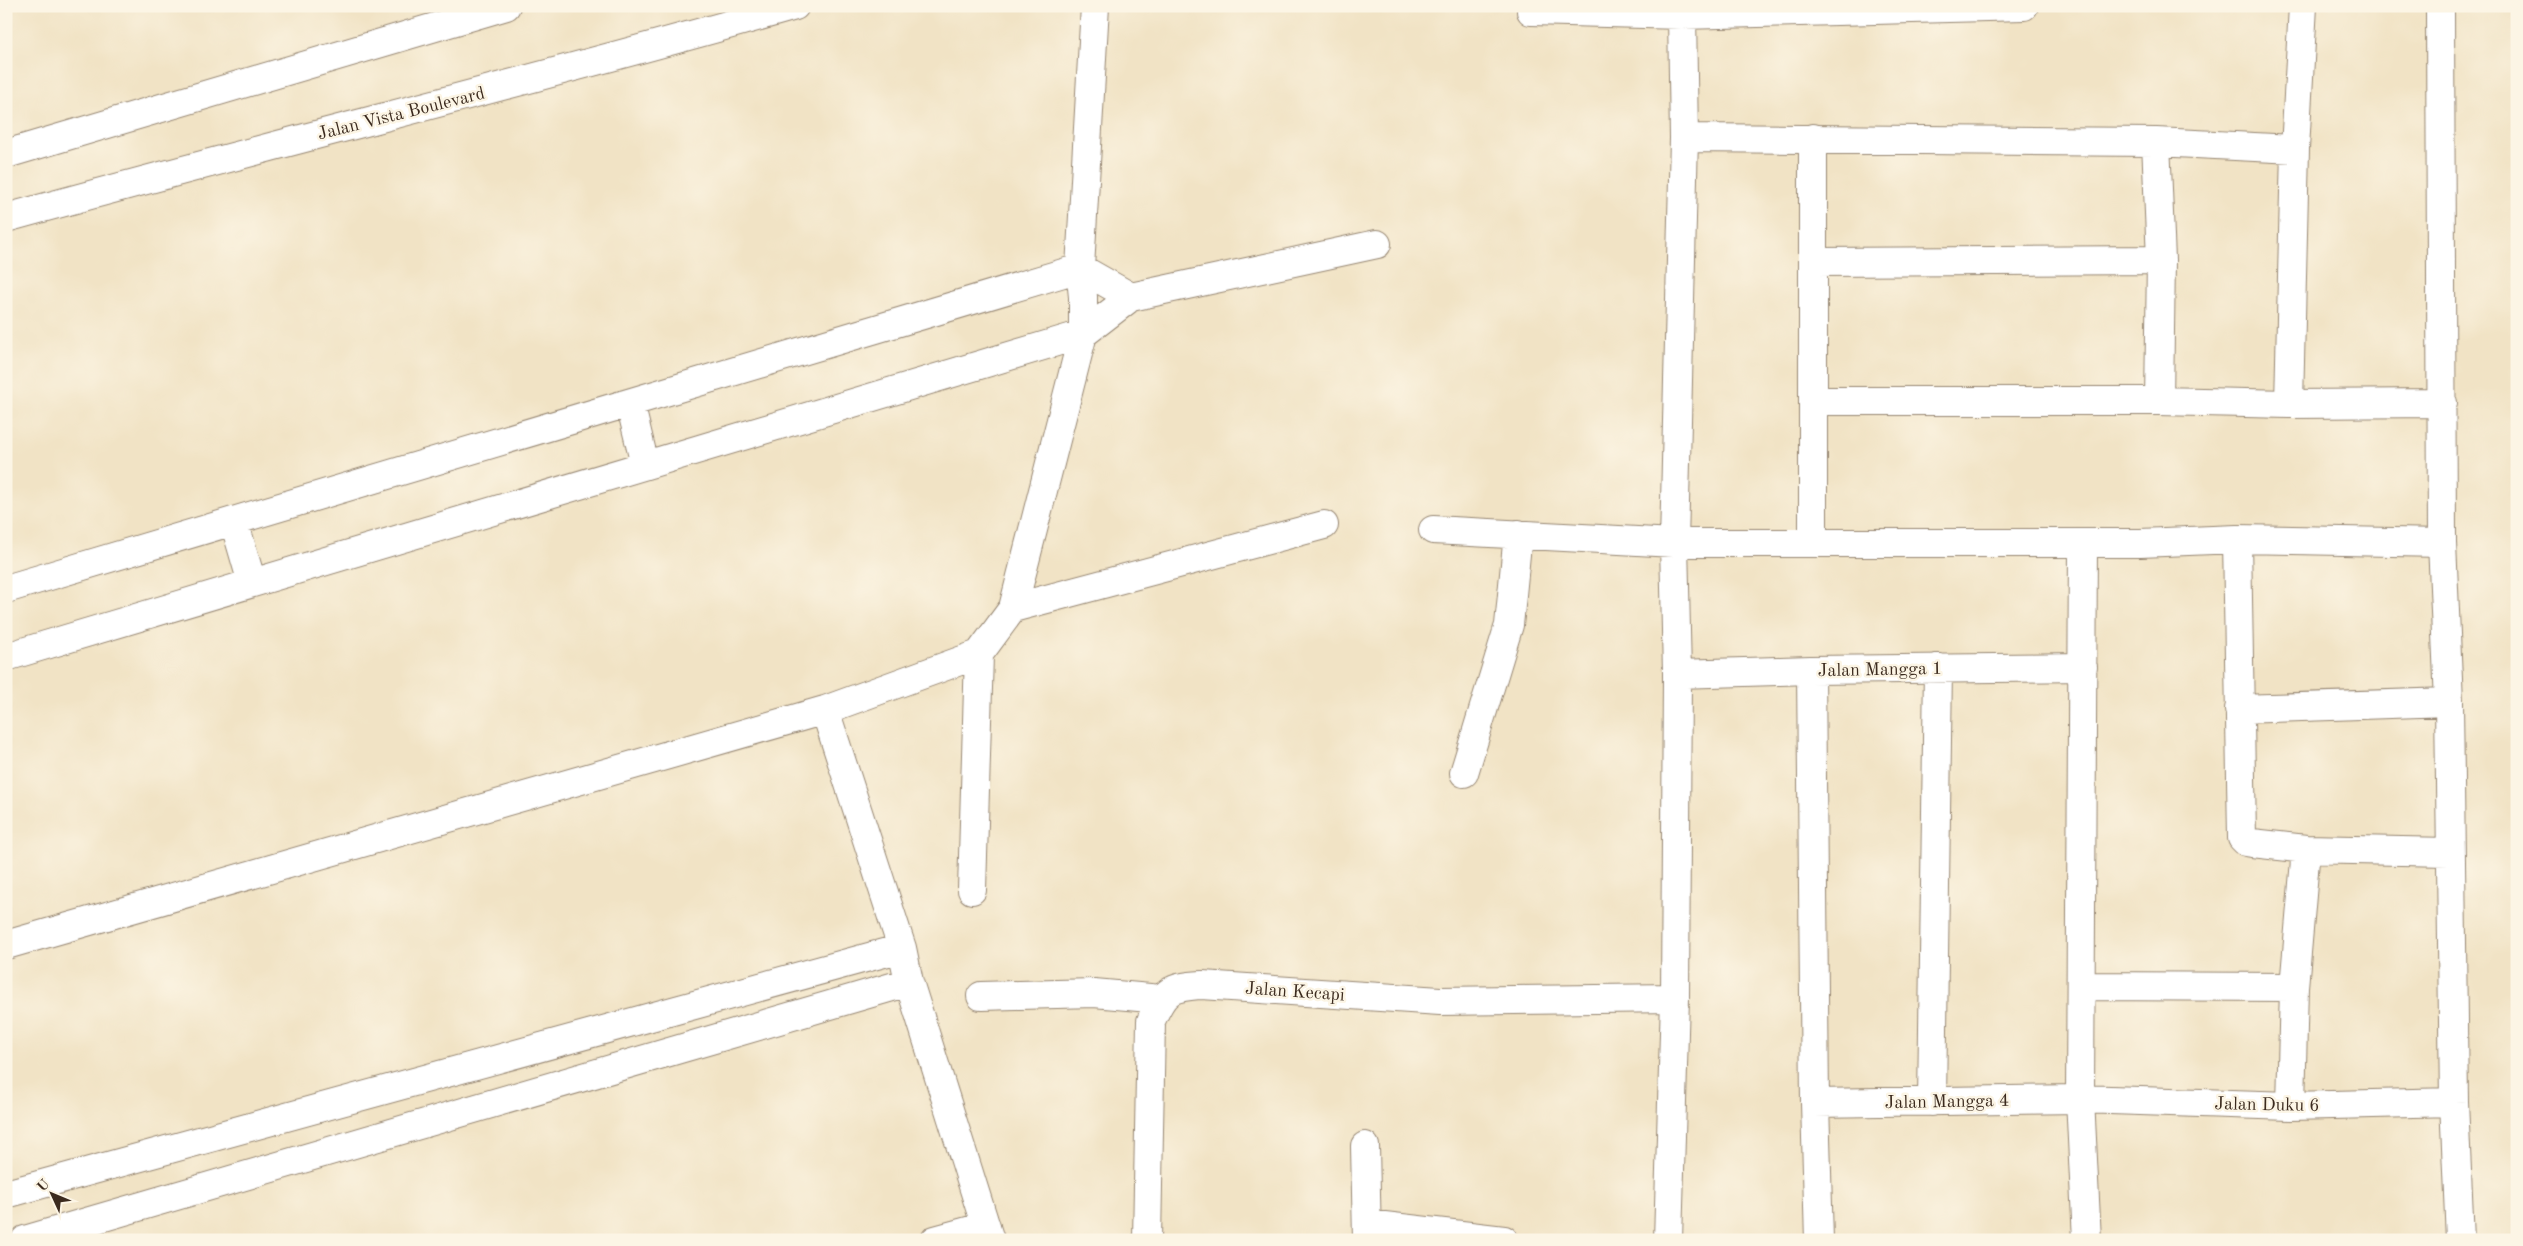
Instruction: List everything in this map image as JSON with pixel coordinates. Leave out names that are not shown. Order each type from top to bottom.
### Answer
[{"type":"street","points":[[6,154],[506,6]]},
{"type":"street","name":"Jalan Vista Boulevard","points":[[6,218],[182,169],[636,52],[795,6]]},
{"type":"street","points":[[6,945],[825,710],[979,654],[1013,608],[1083,334],[1080,268],[1095,6]]},
{"type":"street","points":[[1531,11],[1682,14],[2024,6]]},
{"type":"street","points":[[2289,404],[2295,149],[2303,6]]},
{"type":"street","points":[[2440,6],[2443,403],[2442,543],[2449,702],[2454,1102],[2460,1240]]},
{"type":"street","points":[[1668,1240],[1675,998],[1676,674],[1674,543],[1684,138],[1682,14]]},
{"type":"street","points":[[1684,138],[2156,142],[2295,149]]},
{"type":"street","points":[[1813,138],[1813,543]]},
{"type":"street","points":[[2156,142],[2161,260],[2159,401]]},
{"type":"street","points":[[6,656],[1083,334],[1131,297],[1377,244]]},
{"type":"street","points":[[1814,262],[2161,260]]},
{"type":"street","points":[[6,589],[1080,268],[1131,297]]},
{"type":"street","points":[[1813,401],[2443,403]]},
{"type":"street","points":[[630,403],[645,465]]},
{"type":"street","points":[[234,521],[252,583]]},
{"type":"street","points":[[1013,608],[1324,525]]},
{"type":"street","points":[[1433,530],[1674,543],[2083,543],[2237,539],[2442,543]]},
{"type":"street","points":[[1464,772],[1509,625],[1518,534]]},
{"type":"street","points":[[2237,539],[2242,838],[2246,842],[2306,849],[2450,852]]},
{"type":"street","points":[[2083,543],[2080,1099],[2087,1240]]},
{"type":"street","points":[[972,890],[979,654]]},
{"type":"street","name":"Jalan Mangga 1","points":[[1676,674],[1810,670],[2083,667]]},
{"type":"street","points":[[1932,1102],[1938,668]]},
{"type":"street","points":[[1810,670],[1815,1103],[1819,1240]]},
{"type":"street","points":[[2239,709],[2449,702]]},
{"type":"street","points":[[825,710],[902,948],[909,982],[988,1233],[935,1240]]},
{"type":"street","points":[[2291,1106],[2294,987],[2306,849]]},
{"type":"street","points":[[6,1194],[902,948]]},
{"type":"street","points":[[25,1240],[909,982]]},
{"type":"street","name":"Jalan Kecapi","points":[[1161,999],[1179,986],[1202,985],[1440,1001],[1675,998]]},
{"type":"street","points":[[2081,986],[2294,987]]},
{"type":"street","points":[[981,996],[1094,993],[1161,999],[1151,1021],[1147,1240]]},
{"type":"street","name":"Jalan Mangga 4","points":[[1815,1103],[2080,1099]]},
{"type":"street","name":"Jalan Duku 6","points":[[2080,1099],[2291,1106],[2454,1102]]},
{"type":"street","points":[[1365,1146],[1367,1232],[1504,1240]]}]
